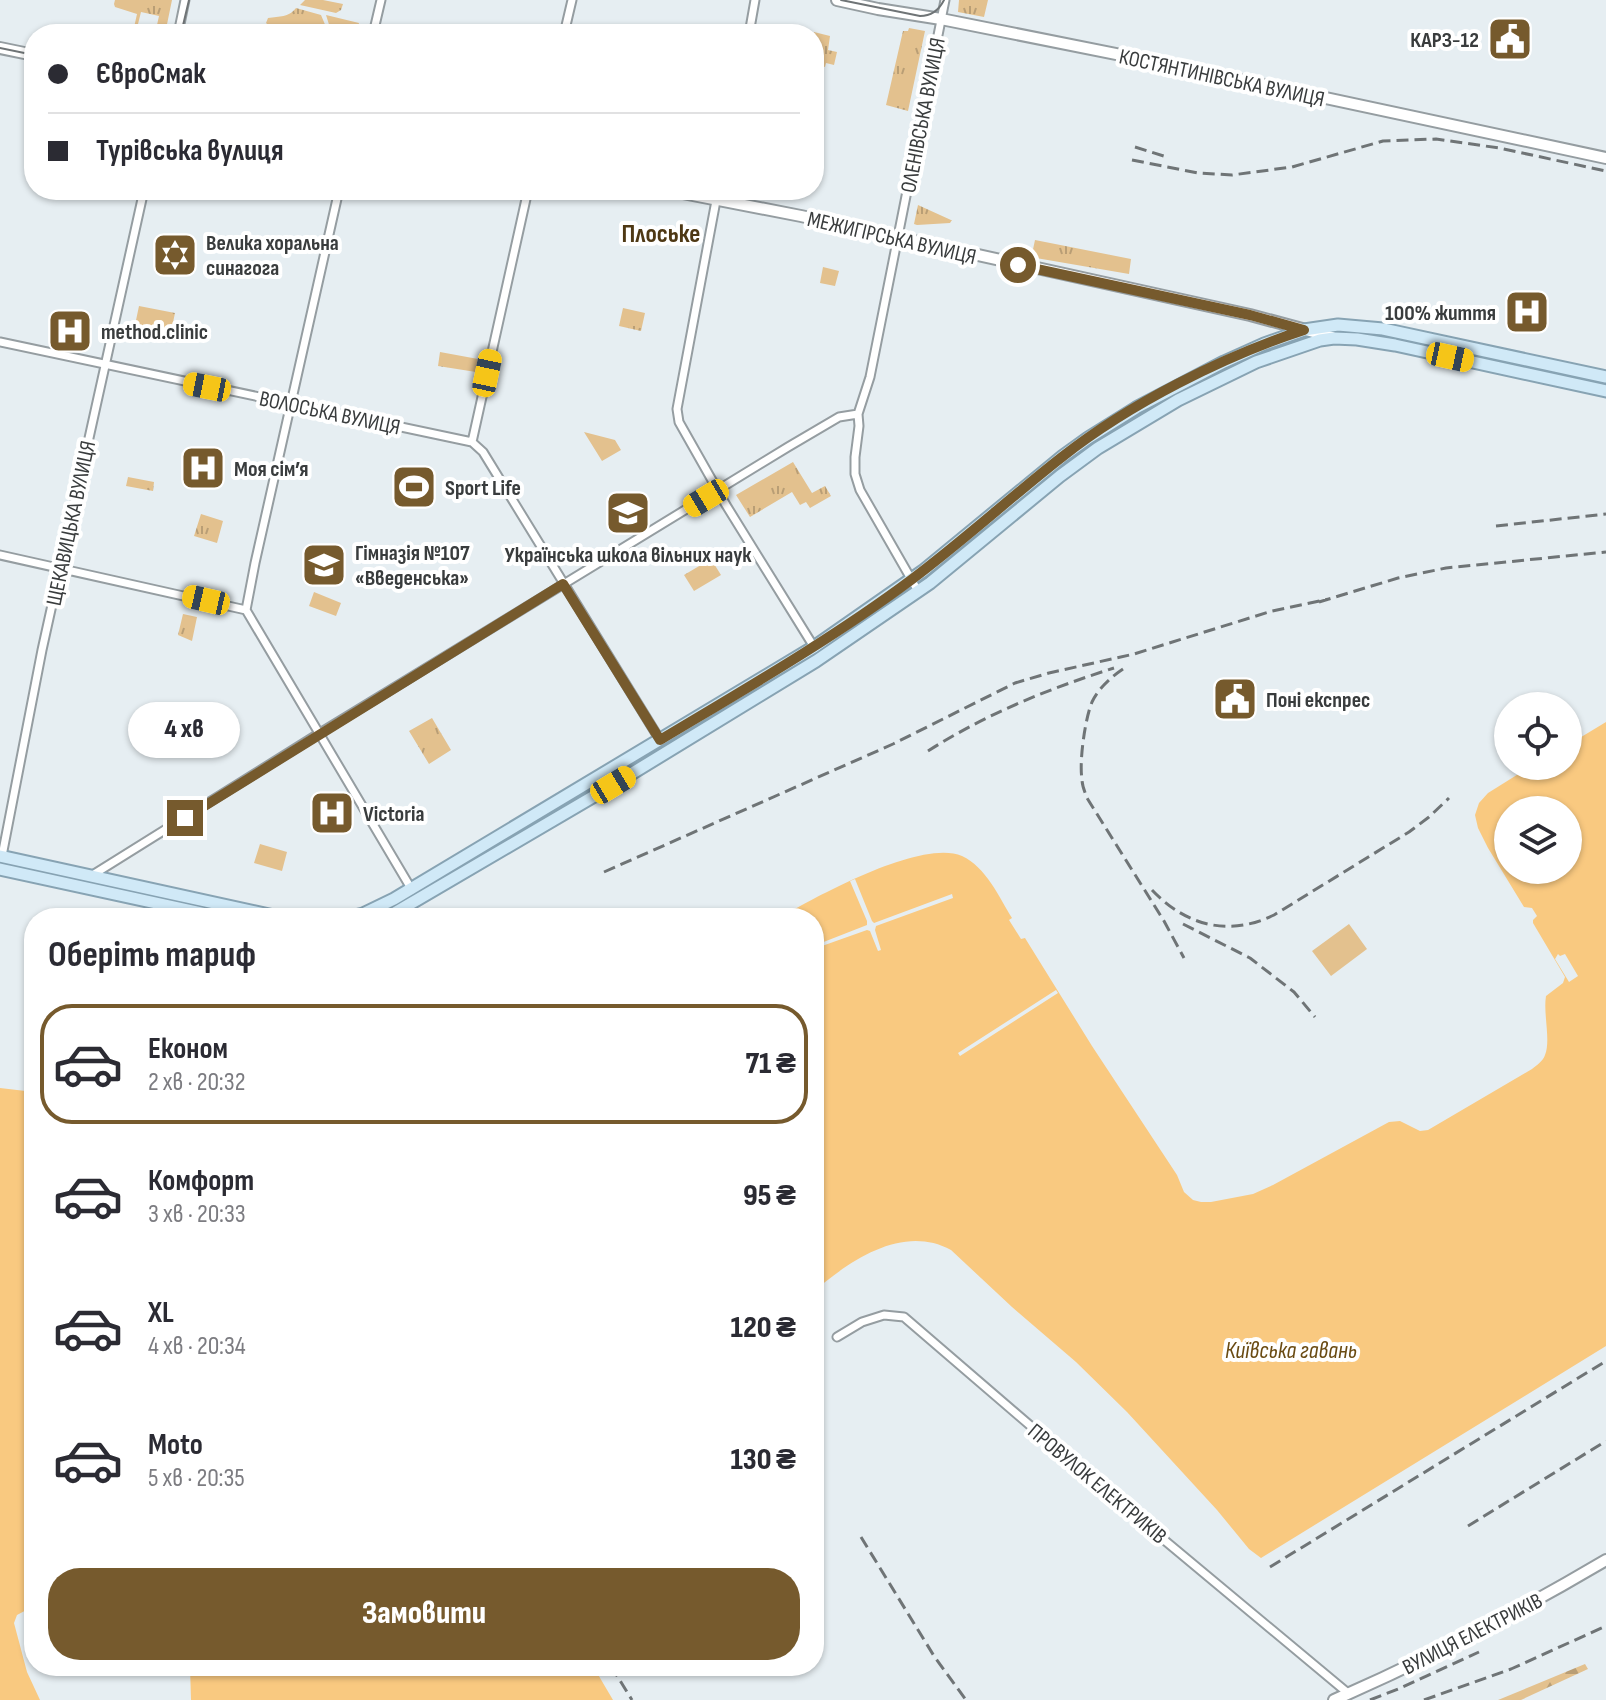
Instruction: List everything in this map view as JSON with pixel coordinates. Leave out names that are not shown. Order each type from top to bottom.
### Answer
[{"type":"main road","name":"МЕЖИГІРСЬКА ВУЛИЦЯ","points":[[1304,330],[1338,325],[1365,326],[1606,377]]},
{"type":"main road","points":[[375,908],[412,889],[814,647],[912,579],[1063,456],[1110,424],[1210,369],[1304,330]]},
{"type":"main road","name":"МЕЖИГІРСЬКА ВУЛИЦЯ","points":[[1334,338],[1395,345],[1606,391]]},
{"type":"main road","points":[[404,908],[855,636],[918,591],[1070,469],[1137,423],[1215,380],[1256,362],[1334,338]]},
{"type":"main road","points":[[1,860],[188,908]]},
{"type":"main road","points":[[90,882],[229,908]]},
{"type":"street","points":[[180,24],[185,0]]},
{"type":"street","points":[[375,24],[381,0]]},
{"type":"street","points":[[566,24],[572,0]]},
{"type":"street","points":[[751,24],[755,0]]},
{"type":"street","name":"КОСТЯНТИНІВСЬКА ВУЛИЦЯ","points":[[837,0],[1191,69],[1606,158]]},
{"type":"street","name":"ОЛЕНІВСЬКА ВУЛИЦЯ","points":[[918,591],[857,482],[854,467],[858,414],[867,388],[945,0]]},
{"type":"street","points":[[0,48],[24,53]]},
{"type":"street","name":"ЩЕКАВИЦЬКА ВУЛИЦЯ","points":[[1,860],[42,650],[142,200]]},
{"type":"street","points":[[337,200],[246,610],[418,900]]},
{"type":"street","points":[[526,200],[472,442],[483,452],[660,740]]},
{"type":"street","points":[[716,200],[677,409],[679,422],[682,432],[814,647]]},
{"type":"street","name":"МЕЖИГІРСЬКА ВУЛИЦЯ","points":[[738,200],[1250,315],[1334,338]]},
{"type":"street","name":"ВОЛОСЬКА ВУЛИЦЯ","points":[[0,342],[472,442]]},
{"type":"street","points":[[90,882],[320,733],[563,584],[839,417],[858,414]]},
{"type":"street","points":[[0,555],[246,610]]},
{"type":"street","name":"ПРОВУЛОК ЕЛЕКТРИКІВ","points":[[837,1337],[862,1322],[884,1315],[904,1317],[1349,1694]]},
{"type":"street","name":"ВУЛИЦЯ ЕЛЕКТРИКІВ","points":[[1334,1700],[1470,1636],[1606,1560]]},
{"type":"green space","points":[[115,0],[172,0],[167,24],[157,24],[159,16],[141,12],[138,24],[135,24],[137,14],[114,4]]},
{"type":"green space","points":[[305,0],[343,4],[336,13],[300,5]]},
{"type":"green space","points":[[959,0],[988,0],[984,17],[958,12]]},
{"type":"green space","points":[[296,8],[321,15],[325,24],[266,23],[268,18]]},
{"type":"green space","points":[[326,15],[359,23],[359,24],[329,24]]},
{"type":"green space","points":[[909,28],[925,31],[908,111],[886,105],[903,31]]},
{"type":"green space","points":[[824,34],[830,36],[828,50],[837,52],[834,65],[826,63],[825,67]]},
{"type":"green space","points":[[918,205],[952,220],[950,223],[914,224]]},
{"type":"green space","points":[[1035,240],[1131,259],[1129,274],[1036,258],[1032,254]]},
{"type":"green space","points":[[823,267],[839,271],[835,286],[820,283]]},
{"type":"green space","points":[[139,306],[175,313],[171,332],[135,325]]},
{"type":"green space","points":[[623,308],[645,313],[641,331],[619,326]]},
{"type":"green space","points":[[440,352],[478,359],[476,372],[438,366]]},
{"type":"green space","points":[[584,432],[615,440],[621,450],[602,461]]},
{"type":"green space","points":[[793,462],[812,493],[825,486],[831,496],[810,508],[806,502],[800,505],[792,492],[750,517],[736,495]]},
{"type":"green space","points":[[128,477],[154,482],[153,491],[126,486]]},
{"type":"green space","points":[[201,514],[223,521],[217,543],[194,536]]},
{"type":"green space","points":[[711,559],[721,575],[694,591],[684,575]]},
{"type":"green space","points":[[314,592],[341,603],[336,616],[309,606]]},
{"type":"green space","points":[[183,614],[197,617],[192,641],[178,635]]},
{"type":"green space","points":[[432,718],[451,750],[429,764],[409,731]]},
{"type":"green space","points":[[260,844],[287,852],[282,871],[254,863]]},
{"type":"green space","points":[[1349,924],[1367,949],[1331,976],[1312,951]]},
{"type":"green space","points":[[1585,1664],[1588,1669],[1521,1700],[1498,1700]]},
{"type":"water","name":"Київська гавань","points":[[1606,722],[1606,1346],[1261,1558],[1249,1549],[1127,1412],[951,1250],[933,1243],[896,1243],[861,1258],[824,1283],[824,908],[797,908],[842,884],[896,862],[944,853],[971,861],[991,883],[1012,918],[1009,920],[1021,939],[1025,938],[1177,1175],[1184,1192],[1193,1200],[1211,1202],[1253,1194],[1389,1122],[1400,1121],[1420,1131],[1428,1130],[1532,1069],[1543,1059],[1547,1049],[1546,996],[1563,983],[1565,977],[1533,923],[1537,916],[1532,908],[1524,907],[1510,884],[1582,884],[1582,796],[1494,796],[1494,858],[1478,828],[1475,815],[1479,803],[1509,780],[1582,780],[1582,737]]},
{"type":"water","points":[[0,1088],[24,1091],[24,1611],[17,1615],[14,1623],[24,1661],[24,1676],[29,1676],[40,1700],[0,1700]]},
{"type":"water","points":[[190,1676],[599,1676],[613,1700],[191,1700]]},
{"type":"pier","points":[[855,879],[874,923],[952,894],[953,898],[876,926],[881,950],[878,951],[867,930],[824,945],[824,942],[867,925],[850,881]]},
{"type":"pier","points":[[1558,954],[1565,954],[1578,976],[1569,982],[1555,959]]},
{"type":"pier","points":[[1056,990],[1058,993],[960,1056],[958,1053]]},
{"type":"tram line","points":[[183,24],[189,0]]},
{"type":"tram line","points":[[841,0],[920,16],[934,12],[944,0]]},
{"type":"tram line","points":[[0,48],[24,53]]},
{"type":"railway","points":[[1132,160],[1198,173],[1232,175],[1292,167],[1383,141],[1436,139],[1499,148],[1606,171]]},
{"type":"railway","points":[[1135,147],[1167,157]]},
{"type":"railway","points":[[1496,526],[1606,514]]},
{"type":"railway","points":[[1319,602],[1398,578],[1446,568],[1606,552]]},
{"type":"railway","points":[[604,872],[893,744],[1015,683],[1134,654],[1272,611],[1329,599]]},
{"type":"railway","points":[[928,751],[972,725],[1018,704],[1114,668]]},
{"type":"railway","points":[[1123,669],[1105,684],[1092,702],[1083,740],[1082,784],[1087,798],[1184,958]]},
{"type":"railway","points":[[1152,890],[1194,920],[1225,926],[1257,922],[1274,915],[1409,832],[1449,798]]},
{"type":"railway","points":[[1183,924],[1250,958],[1294,992],[1315,1017]]},
{"type":"railway","points":[[1270,1567],[1606,1361]]},
{"type":"railway","points":[[1468,1526],[1606,1441]]},
{"type":"railway","points":[[861,1537],[934,1656],[966,1700]]},
{"type":"railway","points":[[1424,1700],[1511,1669],[1606,1626]]},
{"type":"railway","points":[[1370,1700],[1479,1652]]},
{"type":"railway","points":[[617,1676],[632,1700]]},
{"type":"place","name":"КАРЗ-12","points":[[1510,39]]},
{"type":"place","name":"Велика хоральна синагога","points":[[175,255]]},
{"type":"place","name":"100% життя","points":[[1527,312]]},
{"type":"place","name":"method.clinic","points":[[70,331]]},
{"type":"place","name":"Моя сім’я","points":[[203,468]]},
{"type":"place","name":"Sport Life","points":[[414,487]]},
{"type":"place","name":"Українська школа вільних наук","points":[[628,513]]},
{"type":"place","name":"Гімназія №107 «Введенська»","points":[[324,565]]},
{"type":"place","name":"Поні експрес","points":[[1235,699]]},
{"type":"place","name":"Victoria","points":[[332,813]]},
{"type":"district","name":"Плоське","points":[[661,233]]},
{"type":"route","points":[[185,818],[563,584],[660,740],[814,647],[889,596],[1088,438],[1136,408],[1210,369],[1304,330],[1250,315],[1018,265]]}]
